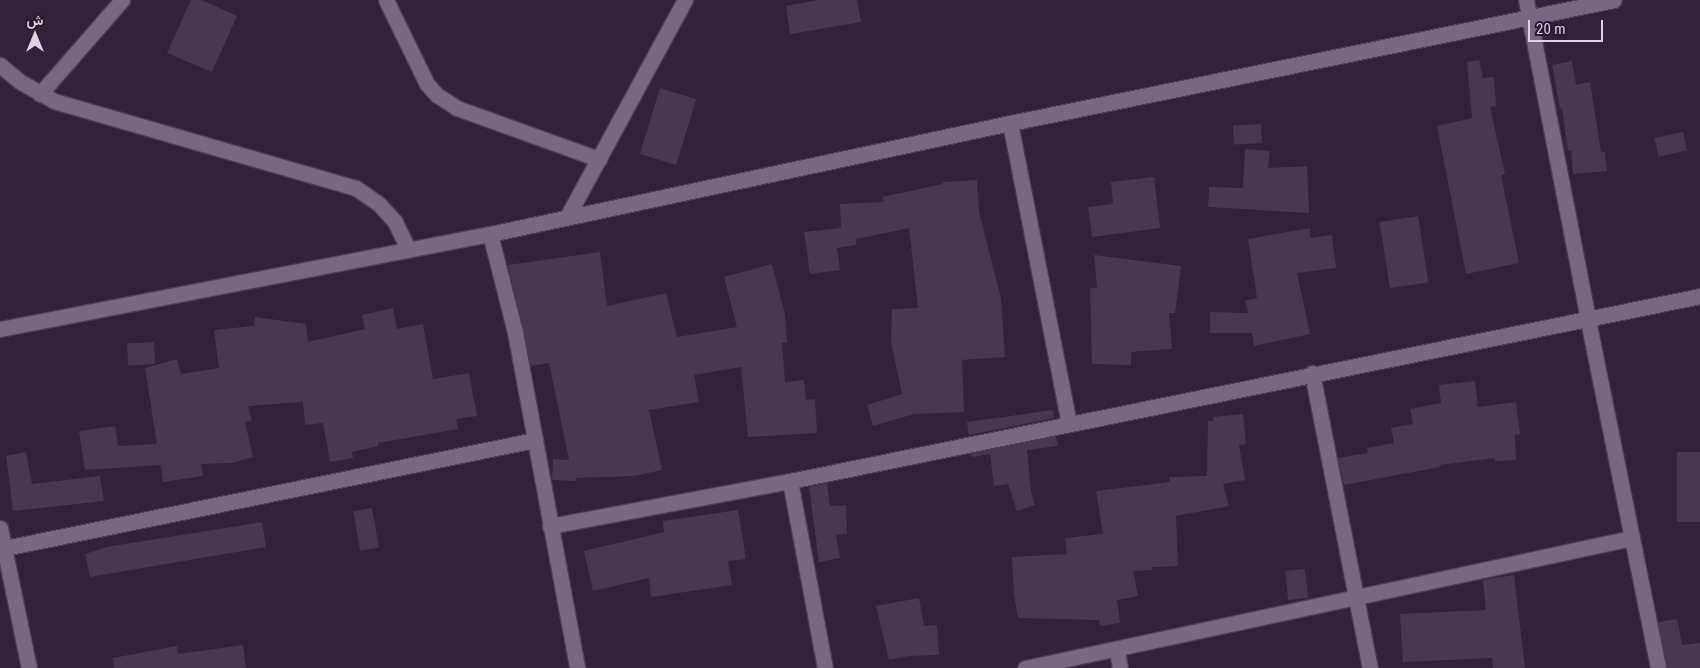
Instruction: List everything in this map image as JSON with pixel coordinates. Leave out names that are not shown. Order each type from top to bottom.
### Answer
[{"type":"street","points":[[40,94],[122,0]]},
{"type":"street","points":[[386,0],[427,84],[437,95],[457,108],[599,159]]},
{"type":"street","points":[[567,217],[685,0]]},
{"type":"street","points":[[1526,0],[1658,668]]},
{"type":"street","points":[[0,329],[490,234],[1010,123],[1614,0]]},
{"type":"street","points":[[0,66],[19,82],[40,94],[79,108],[356,188],[379,204],[395,222],[408,249]]},
{"type":"street","points":[[1010,123],[1069,423]]},
{"type":"street","points":[[490,234],[515,332],[577,668]]},
{"type":"street","points":[[550,526],[790,481],[1700,296]]},
{"type":"street","points":[[1312,374],[1370,668]]},
{"type":"street","points":[[2,549],[535,440]]},
{"type":"street","points":[[790,481],[825,668]]},
{"type":"street","points":[[0,528],[2,549],[29,668]]},
{"type":"street","points":[[1024,668],[1117,650],[1357,596],[1632,538]]},
{"type":"street","points":[[1117,650],[1120,668]]},
{"type":"building","points":[[191,0],[202,0],[237,16],[212,72],[167,53]]},
{"type":"building","points":[[818,0],[857,0],[861,22],[790,34],[786,6]]},
{"type":"building","points":[[1479,60],[1483,78],[1494,77],[1496,106],[1490,107],[1505,174],[1501,175],[1519,263],[1466,274],[1437,126],[1472,118],[1467,62]]},
{"type":"building","points":[[1572,61],[1576,85],[1590,82],[1601,152],[1605,152],[1607,171],[1573,174],[1571,150],[1568,151],[1562,108],[1560,109],[1552,65]]},
{"type":"building","points":[[660,88],[696,99],[676,165],[640,154]]},
{"type":"building","points":[[1261,124],[1262,143],[1234,144],[1233,125]]},
{"type":"building","points":[[1683,132],[1687,151],[1659,157],[1655,138]]},
{"type":"building","points":[[1245,149],[1270,151],[1268,168],[1307,166],[1309,213],[1208,207],[1209,187],[1243,188]]},
{"type":"building","points":[[1154,177],[1160,228],[1092,237],[1088,207],[1113,204],[1111,182]]},
{"type":"building","points":[[977,180],[979,211],[1001,298],[1005,357],[962,360],[964,412],[914,414],[873,426],[867,405],[902,394],[891,342],[892,309],[918,308],[909,228],[856,239],[856,245],[837,248],[840,270],[810,274],[804,232],[841,228],[840,204],[884,202],[882,197],[943,184],[943,182]]},
{"type":"building","points":[[1418,216],[1428,282],[1390,288],[1379,222]]},
{"type":"building","points":[[1310,228],[1310,238],[1332,235],[1336,268],[1297,273],[1310,334],[1254,346],[1252,333],[1210,333],[1210,312],[1248,313],[1245,301],[1257,298],[1248,239]]},
{"type":"building","points":[[600,252],[607,306],[666,293],[677,337],[737,327],[724,277],[772,264],[785,314],[787,343],[782,343],[785,382],[804,380],[806,400],[815,399],[817,433],[748,437],[741,367],[694,375],[699,402],[649,410],[662,470],[634,476],[576,478],[576,481],[552,480],[553,459],[569,460],[549,363],[531,366],[508,265]]},
{"type":"building","points":[[1094,255],[1181,266],[1175,313],[1169,313],[1172,349],[1131,352],[1131,365],[1092,364],[1090,288],[1097,288]]},
{"type":"building","points":[[393,308],[397,329],[423,324],[433,379],[469,373],[477,416],[456,419],[458,429],[378,443],[378,446],[352,452],[353,458],[330,462],[323,423],[305,425],[303,402],[248,406],[252,421],[245,422],[253,457],[232,463],[201,464],[203,476],[163,482],[161,465],[85,470],[79,431],[115,426],[118,446],[157,444],[145,368],[177,359],[181,374],[219,368],[214,330],[254,326],[255,317],[306,324],[308,342],[365,329],[362,315]]},
{"type":"building","points":[[154,342],[155,364],[128,365],[127,343]]},
{"type":"building","points":[[1475,381],[1478,407],[1516,402],[1520,434],[1515,435],[1516,460],[1495,461],[1495,458],[1439,465],[1440,467],[1344,485],[1338,458],[1368,453],[1367,448],[1394,443],[1391,428],[1413,424],[1410,409],[1441,403],[1439,385]]},
{"type":"building","points":[[1053,410],[1054,418],[969,435],[967,422]]},
{"type":"building","points":[[1243,414],[1246,444],[1239,445],[1245,480],[1223,484],[1229,506],[1176,516],[1178,566],[1152,567],[1152,570],[1133,571],[1138,596],[1117,600],[1120,623],[1100,626],[1099,620],[1018,618],[1014,595],[1012,557],[1067,554],[1065,538],[1103,534],[1096,491],[1170,482],[1169,477],[1207,476],[1208,421],[1213,421],[1213,417]]},
{"type":"building","points":[[1056,436],[1058,446],[1027,450],[1031,491],[1035,505],[1017,511],[1008,484],[994,486],[990,454],[972,457],[971,454]]},
{"type":"building","points":[[26,452],[32,484],[100,476],[104,501],[13,511],[6,456]]},
{"type":"building","points":[[1677,452],[1700,452],[1700,522],[1677,522]]},
{"type":"building","points":[[827,483],[830,506],[846,505],[847,534],[836,535],[840,558],[819,562],[809,487]]},
{"type":"building","points":[[372,508],[379,547],[360,551],[353,511]]},
{"type":"building","points":[[738,510],[746,559],[728,561],[732,585],[651,597],[649,578],[593,591],[584,551],[664,532],[663,521]]},
{"type":"building","points":[[262,522],[266,547],[90,577],[85,554],[107,547]]},
{"type":"building","points":[[1305,569],[1308,598],[1288,600],[1285,571]]},
{"type":"building","points":[[1514,575],[1525,668],[1493,668],[1492,658],[1403,662],[1400,614],[1486,610],[1483,580]]},
{"type":"building","points":[[919,598],[924,626],[937,625],[939,655],[909,656],[889,660],[876,606]]},
{"type":"building","points":[[1677,619],[1682,645],[1700,643],[1700,668],[1667,668],[1658,622]]},
{"type":"building","points":[[243,645],[246,668],[114,668],[113,658],[177,646],[178,654]]}]
